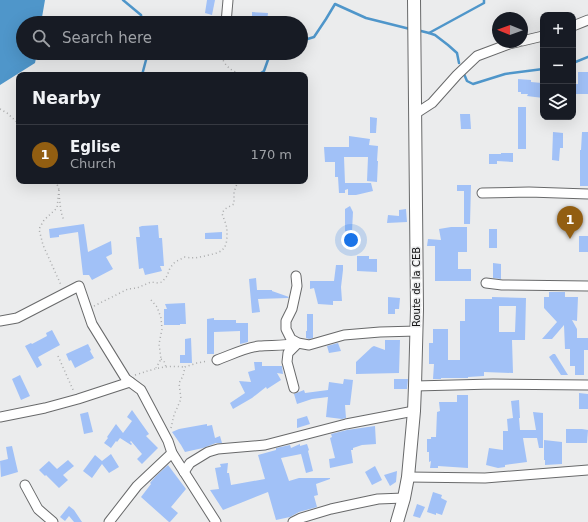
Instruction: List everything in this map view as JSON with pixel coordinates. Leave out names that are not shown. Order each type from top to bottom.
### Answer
[{"type":"main road","name":"Route de la CEB","points":[[397,522],[408,477],[415,386],[414,0]]},
{"type":"street","points":[[227,16],[228,0]]},
{"type":"street","points":[[576,25],[588,20]]},
{"type":"street","points":[[528,40],[540,37]]},
{"type":"street","points":[[415,114],[432,103],[457,74],[477,56],[498,48]]},
{"type":"street","points":[[482,193],[529,192],[588,194]]},
{"type":"street","points":[[296,276],[297,286],[292,309],[286,321],[286,330],[291,339],[298,343],[309,345],[344,335],[416,331]]},
{"type":"street","points":[[486,283],[502,285],[588,286]]},
{"type":"street","points":[[0,321],[17,318],[79,286],[92,324],[128,380],[141,390],[168,441],[172,453],[213,520]]},
{"type":"street","points":[[217,360],[239,351],[258,346],[289,345],[298,343]]},
{"type":"street","points":[[294,388],[287,362],[288,354],[298,343]]},
{"type":"street","points":[[0,417],[46,408],[78,399],[128,380]]},
{"type":"street","points":[[415,386],[493,384],[588,385]]},
{"type":"street","points":[[184,472],[190,464],[208,452],[265,445],[346,424],[414,411]]},
{"type":"street","points":[[109,522],[137,486],[172,453]]},
{"type":"street","points":[[408,477],[485,478],[588,470]]},
{"type":"street","points":[[25,485],[38,508],[53,522]]},
{"type":"street","points":[[293,522],[301,518],[378,499],[404,498]]},
{"type":"path","points":[[223,60],[225,65],[236,72]]},
{"type":"path","points":[[0,109],[16,121]]},
{"type":"path","points":[[57,184],[61,212],[64,221]]},
{"type":"path","points":[[87,310],[128,289],[137,288],[151,282],[162,282],[175,262],[185,257],[193,259],[220,252],[227,243],[226,224],[222,213],[234,204],[234,192],[237,184]]},
{"type":"path","points":[[59,190],[57,208],[44,220],[39,229],[43,244],[64,293]]},
{"type":"path","points":[[151,300],[157,307],[161,318],[162,329],[159,344],[161,359],[164,361],[166,367]]},
{"type":"path","points":[[58,356],[78,399]]},
{"type":"path","points":[[156,368],[161,359]]},
{"type":"path","points":[[128,380],[156,368],[174,366],[185,367],[197,363],[217,360]]},
{"type":"path","points":[[168,441],[174,415],[181,399],[178,384],[183,376],[185,367]]},
{"type":"water","points":[[0,0],[45,0],[42,16],[16,16],[16,60],[36,60],[35,63],[21,72],[16,72],[16,75],[0,85]]},
{"type":"building","points":[[207,0],[215,0],[212,15],[205,13]]},
{"type":"building","points":[[252,12],[268,13],[268,16],[252,16]]},
{"type":"building","points":[[578,72],[588,72],[588,94],[576,94],[576,84],[578,84]]},
{"type":"building","points":[[518,79],[531,80],[531,82],[540,83],[540,98],[527,96],[528,94],[521,94],[521,92],[518,92]]},
{"type":"building","points":[[518,107],[526,107],[526,149],[518,149]]},
{"type":"building","points":[[460,114],[470,114],[471,129],[461,129]]},
{"type":"building","points":[[370,117],[377,118],[376,133],[370,133]]},
{"type":"building","points":[[553,132],[563,133],[563,148],[560,148],[559,161],[552,160]]},
{"type":"building","points":[[582,132],[588,132],[588,186],[580,186],[580,150]]},
{"type":"building","points":[[349,136],[370,139],[369,145],[378,146],[377,182],[367,181],[368,157],[344,157],[345,183],[371,183],[373,191],[356,195],[348,195],[348,189],[345,190],[345,193],[339,193],[338,177],[335,177],[335,162],[325,162],[324,147],[349,147]]},
{"type":"building","points":[[513,153],[513,162],[497,161],[497,164],[489,164],[489,154]]},
{"type":"building","points":[[457,185],[471,185],[470,224],[464,224],[464,191],[457,191]]},
{"type":"building","points":[[350,206],[353,212],[352,231],[345,231],[345,209]]},
{"type":"building","points":[[406,209],[407,222],[387,223],[388,215],[399,216],[399,210]]},
{"type":"building","points":[[84,224],[88,252],[111,241],[112,254],[106,257],[113,269],[92,280],[89,275],[83,275],[78,232],[50,238],[49,229]]},
{"type":"building","points":[[158,225],[159,238],[162,238],[164,266],[160,266],[162,271],[145,275],[143,268],[139,269],[136,237],[140,237],[139,227]]},
{"type":"building","points":[[467,227],[467,252],[458,252],[458,269],[471,269],[471,281],[435,281],[435,246],[427,246],[428,239],[441,240],[439,229]]},
{"type":"building","points":[[489,229],[497,229],[497,248],[489,248]]},
{"type":"building","points":[[222,232],[222,239],[205,239],[205,233]]},
{"type":"building","points":[[579,236],[588,236],[588,252],[579,252]]},
{"type":"building","points":[[357,256],[369,256],[369,259],[377,259],[377,272],[357,271]]},
{"type":"building","points":[[493,263],[501,264],[501,279],[493,278]]},
{"type":"building","points":[[336,265],[343,265],[341,287],[342,301],[333,301],[333,305],[318,304],[314,288],[310,289],[310,281],[334,281]]},
{"type":"building","points":[[256,278],[257,290],[272,290],[289,297],[258,299],[260,312],[252,313],[249,279]]},
{"type":"building","points":[[549,292],[565,292],[565,297],[578,297],[577,321],[572,320],[577,329],[577,338],[588,338],[588,350],[584,350],[584,375],[575,375],[575,366],[570,366],[570,349],[565,349],[564,325],[552,339],[542,339],[557,322],[544,308],[544,297],[549,297]]},
{"type":"building","points":[[388,297],[400,298],[399,309],[395,309],[395,314],[388,314]]},
{"type":"building","points":[[492,297],[526,298],[525,340],[512,340],[513,373],[484,372],[484,376],[433,379],[434,364],[429,364],[429,343],[433,343],[433,329],[448,329],[448,360],[460,360],[460,321],[465,321],[465,299],[492,299]],"holes":[[[499,306],[516,306],[515,332],[499,332]]]},
{"type":"building","points":[[185,303],[186,324],[164,325],[164,309],[167,309],[165,304]]},
{"type":"building","points":[[307,314],[313,314],[313,338],[309,339],[306,338]]},
{"type":"building","points":[[214,318],[214,320],[236,320],[236,323],[248,323],[248,342],[240,344],[240,331],[214,332],[214,354],[207,354],[207,319]]},
{"type":"building","points":[[52,330],[60,345],[38,357],[42,365],[37,368],[25,346],[47,336],[46,333]]},
{"type":"building","points":[[191,338],[192,363],[180,363],[180,355],[185,355],[185,339]]},
{"type":"building","points":[[385,340],[400,340],[399,373],[356,374],[356,362],[374,346],[385,350]]},
{"type":"building","points":[[338,343],[341,351],[329,353],[327,346]]},
{"type":"building","points":[[88,344],[94,358],[75,368],[71,360],[69,361],[66,354]]},
{"type":"building","points":[[555,354],[568,375],[561,375],[549,357]]},
{"type":"building","points":[[254,362],[262,362],[262,366],[282,366],[283,374],[277,373],[281,380],[267,389],[266,387],[252,398],[233,409],[230,403],[245,393],[239,381],[251,382],[248,372],[255,370]]},
{"type":"building","points":[[20,375],[30,396],[21,400],[12,379]]},
{"type":"building","points":[[344,379],[353,380],[350,405],[345,405],[346,418],[326,417],[328,397],[312,399],[297,404],[294,394],[304,390],[305,393],[328,390],[329,382],[343,384]]},
{"type":"building","points":[[394,379],[408,379],[407,389],[394,389]]},
{"type":"building","points":[[579,393],[588,394],[588,409],[579,409]]},
{"type":"building","points":[[457,395],[468,395],[468,468],[438,466],[438,468],[430,468],[431,461],[429,462],[429,452],[427,452],[427,439],[436,437],[437,412],[440,411],[439,402],[457,402]]},
{"type":"building","points":[[519,400],[520,430],[536,430],[533,412],[543,413],[543,448],[539,448],[537,438],[523,438],[527,462],[505,465],[505,467],[498,468],[486,465],[489,448],[503,450],[503,431],[508,431],[507,419],[513,418],[511,401]]},
{"type":"building","points":[[132,410],[149,434],[146,436],[158,448],[142,464],[137,459],[142,454],[131,441],[131,445],[120,438],[111,448],[104,443],[116,424],[123,433],[132,421],[127,417]]},
{"type":"building","points":[[88,412],[93,432],[84,434],[80,414]]},
{"type":"building","points":[[307,416],[310,424],[297,428],[297,419]]},
{"type":"building","points":[[207,424],[207,426],[212,425],[215,438],[220,436],[222,443],[216,443],[185,452],[172,432],[179,429]]},
{"type":"building","points":[[375,426],[376,444],[362,445],[353,448],[353,450],[351,450],[353,463],[330,468],[329,459],[335,458],[330,438],[332,437],[331,434]]},
{"type":"building","points":[[566,429],[588,430],[587,443],[566,443]]},
{"type":"building","points":[[544,440],[562,442],[562,464],[545,465]]},
{"type":"building","points":[[300,444],[300,446],[307,444],[313,471],[306,473],[301,454],[281,458],[289,481],[299,478],[330,478],[316,484],[318,495],[314,496],[317,507],[299,512],[290,517],[276,520],[268,492],[223,510],[210,490],[219,489],[215,468],[221,467],[220,464],[228,463],[227,473],[229,473],[231,485],[265,479],[258,455],[276,450],[276,448],[290,445],[291,448]]},
{"type":"building","points":[[12,446],[18,472],[1,477],[0,461],[8,459],[6,447]]},
{"type":"building","points":[[111,454],[119,467],[109,473],[102,464],[92,478],[83,471],[95,455],[102,461]]},
{"type":"building","points":[[68,460],[74,466],[63,475],[68,480],[59,488],[39,470],[49,461],[57,469]]},
{"type":"building","points":[[168,465],[186,489],[171,507],[178,513],[170,522],[141,497],[151,484],[150,483]]},
{"type":"building","points":[[375,466],[382,480],[372,485],[365,472]]},
{"type":"building","points":[[397,471],[396,482],[390,486],[384,475]]},
{"type":"building","points":[[433,492],[442,495],[441,498],[447,501],[442,515],[427,512]]},
{"type":"building","points":[[417,504],[425,507],[420,518],[413,516]]},
{"type":"building","points":[[69,506],[74,510],[82,522],[74,522],[69,516],[65,521],[60,517]]},
{"type":"waterway","points":[[123,0],[141,16]]},
{"type":"waterway","points":[[417,30],[429,33],[484,3],[484,0]]},
{"type":"waterway","points":[[308,39],[314,37],[335,4],[366,18],[410,29]]},
{"type":"waterway","points":[[429,33],[435,35],[457,53],[459,63]]},
{"type":"waterway","points":[[576,62],[588,57]]},
{"type":"waterway","points":[[143,72],[146,60]]},
{"type":"waterway","points":[[262,72],[268,60]]},
{"type":"waterway","points":[[464,74],[467,81],[473,84],[505,74],[540,69]]},
{"type":"place","name":"Eglise","points":[[570,239]]}]
